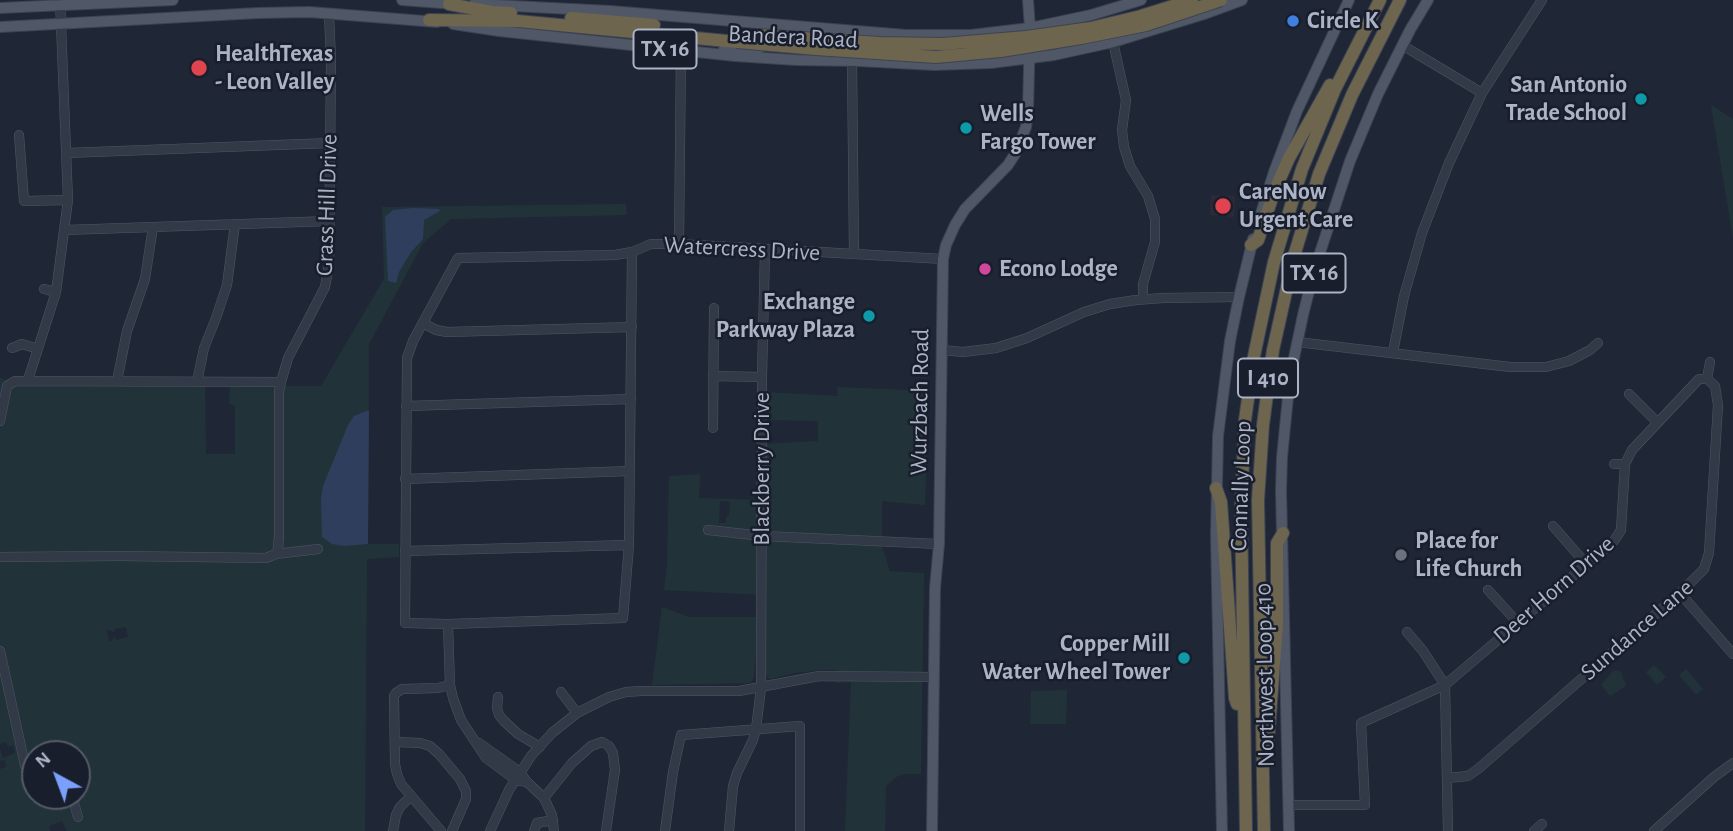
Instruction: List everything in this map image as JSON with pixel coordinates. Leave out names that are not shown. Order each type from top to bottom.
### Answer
[{"type":"highway","points":[[429,20],[526,22],[737,38],[943,44],[1026,37],[1091,27],[1141,16],[1192,0]]},
{"type":"highway","points":[[449,4],[492,12],[608,20],[816,49],[936,57],[1001,51],[1081,38],[1146,24],[1221,0]]},
{"type":"highway","name":"Connally Loop","points":[[1246,831],[1241,485],[1252,367],[1266,293],[1288,210],[1318,129],[1380,0]]},
{"type":"highway","name":"Connally Loop","points":[[1264,831],[1258,500],[1263,425],[1273,350],[1293,256],[1319,174],[1352,94],[1400,0]]},
{"type":"highway","points":[[1251,245],[1258,240],[1274,192],[1300,137],[1328,88],[1349,60]]},
{"type":"highway","name":"TX 16","points":[[1216,488],[1221,502],[1235,698],[1244,721]]},
{"type":"highway","name":"TX 16","points":[[1263,780],[1277,635],[1277,543],[1283,533]]},
{"type":"main road","points":[[0,8],[60,2],[173,0]]},
{"type":"main road","name":"Bandera Road","points":[[402,0],[449,4],[499,3],[906,35],[971,35],[1030,28],[1091,15],[1141,0]]},
{"type":"main road","name":"Wurzbach Road","points":[[932,831],[943,259],[946,245],[965,209],[1008,165],[1026,127],[1030,28],[1028,0]]},
{"type":"main road","name":"Bandera Road","points":[[0,27],[309,12],[429,20],[499,32],[735,56],[934,65],[991,63],[1054,55],[1113,43],[1242,0]]},
{"type":"main road","name":"Northwest Loop 410","points":[[1289,831],[1282,457],[1290,377],[1317,261],[1350,162],[1374,103],[1402,45],[1428,0]]},
{"type":"main road","name":"Northwest Loop 410","points":[[1222,831],[1216,488],[1222,394],[1238,297],[1269,186],[1290,128],[1348,2]]},
{"type":"main road","points":[[685,51],[708,47],[748,50],[761,47],[764,33],[762,29],[726,20]]},
{"type":"main road","points":[[821,61],[798,56],[794,45],[796,34],[804,30],[839,30]]},
{"type":"street","points":[[1393,352],[1404,296],[1422,233],[1449,163],[1482,93],[1542,0]]},
{"type":"street","points":[[27,380],[56,292],[68,200],[60,2]]},
{"type":"street","name":"Grass Hill Drive","points":[[276,554],[279,536],[279,392],[288,358],[325,287],[330,265],[329,14]]},
{"type":"street","points":[[1113,43],[1126,100],[1122,130],[1124,148],[1130,166],[1148,197],[1155,219],[1155,242],[1143,285],[1143,299]]},
{"type":"street","points":[[1402,45],[1482,93]]},
{"type":"street","points":[[679,244],[685,51]]},
{"type":"street","points":[[852,61],[854,254]]},
{"type":"street","points":[[19,135],[24,201],[68,200]]},
{"type":"street","points":[[67,153],[330,143]]},
{"type":"street","points":[[65,230],[330,221]]},
{"type":"street","points":[[197,382],[204,348],[227,285],[236,223]]},
{"type":"street","points":[[117,381],[127,331],[145,279],[153,227]]},
{"type":"street","name":"Watercress Drive","points":[[423,323],[458,258],[615,255],[651,244],[679,244],[943,259]]},
{"type":"street","name":"Blackberry Drive","points":[[729,831],[733,786],[756,729],[761,688],[765,250]]},
{"type":"street","points":[[632,252],[632,327],[629,545],[622,618],[405,623],[407,358],[423,323],[447,332],[632,327]]},
{"type":"street","points":[[44,289],[56,292]]},
{"type":"street","points":[[942,350],[996,348],[1110,304],[1143,299],[1238,297]]},
{"type":"street","points":[[713,428],[714,308]]},
{"type":"street","points":[[1297,342],[1512,367],[1557,365],[1590,350],[1598,343]]},
{"type":"street","points":[[12,348],[22,344],[38,349]]},
{"type":"street","points":[[1707,379],[1710,362]]},
{"type":"street","points":[[713,376],[762,377]]},
{"type":"street","name":"Deer Horn Drive","points":[[1289,805],[1365,805],[1358,722],[1445,685],[1614,541],[1621,530],[1625,464],[1634,445],[1699,379],[1707,379]]},
{"type":"street","name":"Sundance Lane","points":[[1448,778],[1468,776],[1478,769],[1704,569],[1709,553],[1718,405],[1715,386],[1707,379]]},
{"type":"street","points":[[0,421],[7,386],[27,380],[281,382]]},
{"type":"street","points":[[1629,394],[1657,422]]},
{"type":"street","points":[[406,406],[631,399]]},
{"type":"street","points":[[1614,464],[1625,464]]},
{"type":"street","points":[[405,479],[630,471]]},
{"type":"street","points":[[1553,526],[1587,565]]},
{"type":"street","points":[[708,530],[763,536],[939,544]]},
{"type":"street","points":[[405,551],[629,545]]},
{"type":"street","points":[[0,557],[266,558],[276,554],[318,549]]},
{"type":"street","points":[[1488,590],[1518,623]]},
{"type":"street","points":[[1680,593],[1733,654]]},
{"type":"street","points":[[448,624],[450,685],[461,720],[486,758],[527,782],[544,798],[553,820],[554,831]]},
{"type":"street","points":[[1407,632],[1445,685],[1448,831]]},
{"type":"street","points":[[0,651],[21,747]]},
{"type":"street","points":[[491,831],[518,776],[540,747],[577,713],[625,688],[641,691],[739,691],[819,676],[935,677]]},
{"type":"street","points":[[441,831],[401,784],[397,774],[394,696],[402,689],[450,685]]},
{"type":"street","points":[[561,692],[577,713]]},
{"type":"street","points":[[498,697],[497,708],[504,721],[518,734],[540,747]]},
{"type":"street","points":[[665,831],[681,735],[800,726],[800,831]]},
{"type":"street","points":[[394,742],[426,744],[433,748],[460,779],[466,791],[466,799],[452,831]]},
{"type":"street","points":[[544,798],[572,763],[591,747],[602,742],[612,743],[615,770],[606,831]]},
{"type":"street","points":[[1654,831],[1733,763]]},
{"type":"street","points":[[393,831],[400,807],[411,796]]},
{"type":"street","points":[[76,810],[78,817]]},
{"type":"street","points":[[534,831],[540,821],[553,820]]},
{"type":"street","points":[[1534,831],[1542,824]]},
{"type":"shaded area","points":[[1711,105],[1733,119],[1733,238]]},
{"type":"shaded area","name":"CareNow Urgent Care","points":[[1211,195],[1235,196],[1234,217],[1210,215]]},
{"type":"shaded area","points":[[626,204],[627,215],[451,219],[423,243],[369,344],[368,544],[399,544],[399,557],[367,559],[365,831],[67,831],[62,821],[49,826],[50,831],[0,831],[0,769],[6,767],[5,760],[0,761],[0,749],[3,758],[15,753],[13,745],[8,747],[6,742],[0,744],[0,378],[23,385],[205,386],[206,454],[235,454],[235,406],[229,403],[230,386],[321,386],[384,279],[382,207]],"holes":[[[126,627],[128,637],[116,640],[115,637],[109,642],[107,631],[114,632],[114,629]]]},
{"type":"shaded area","points":[[837,387],[929,391],[925,505],[882,501],[882,547],[890,571],[924,573],[921,773],[898,776],[886,786],[885,831],[845,831],[851,682],[836,683],[837,670],[795,673],[770,679],[764,674],[765,595],[664,590],[669,476],[700,474],[699,498],[764,500],[765,444],[818,441],[818,421],[764,420],[764,392],[838,396]],"holes":[[[720,501],[730,502],[726,523],[719,523]]]},
{"type":"shaded area","points":[[662,607],[689,617],[759,617],[754,677],[750,683],[652,685]]},
{"type":"shaded area","points":[[1654,665],[1666,677],[1657,685],[1646,672]]},
{"type":"shaded area","points":[[1686,669],[1703,689],[1696,695],[1679,675]]},
{"type":"shaded area","points":[[1617,670],[1621,672],[1626,686],[1610,696],[1601,685]]},
{"type":"shaded area","points":[[1067,690],[1066,724],[1030,724],[1031,691]]},
{"type":"water","points":[[413,208],[440,211],[424,220],[423,239],[411,252],[396,283],[388,281],[385,217],[393,210]]},
{"type":"water","points":[[369,411],[368,544],[332,544],[322,537],[323,486],[348,425],[354,416]]},
{"type":"place","name":"Circle K","points":[[1293,21]]},
{"type":"place","name":"HealthTexas - Leon Valley","points":[[199,68]]},
{"type":"place","name":"San Antonio Trade School","points":[[1641,99]]},
{"type":"place","name":"Wells Fargo Tower","points":[[966,128]]},
{"type":"place","name":"CareNow Urgent Care","points":[[1223,206]]},
{"type":"place","name":"Econo Lodge","points":[[985,269]]},
{"type":"place","name":"Exchange Parkway Plaza","points":[[869,316]]},
{"type":"place","name":"Place for Life Church","points":[[1401,555]]},
{"type":"place","name":"Copper Mill Water Wheel Tower","points":[[1184,658]]}]
